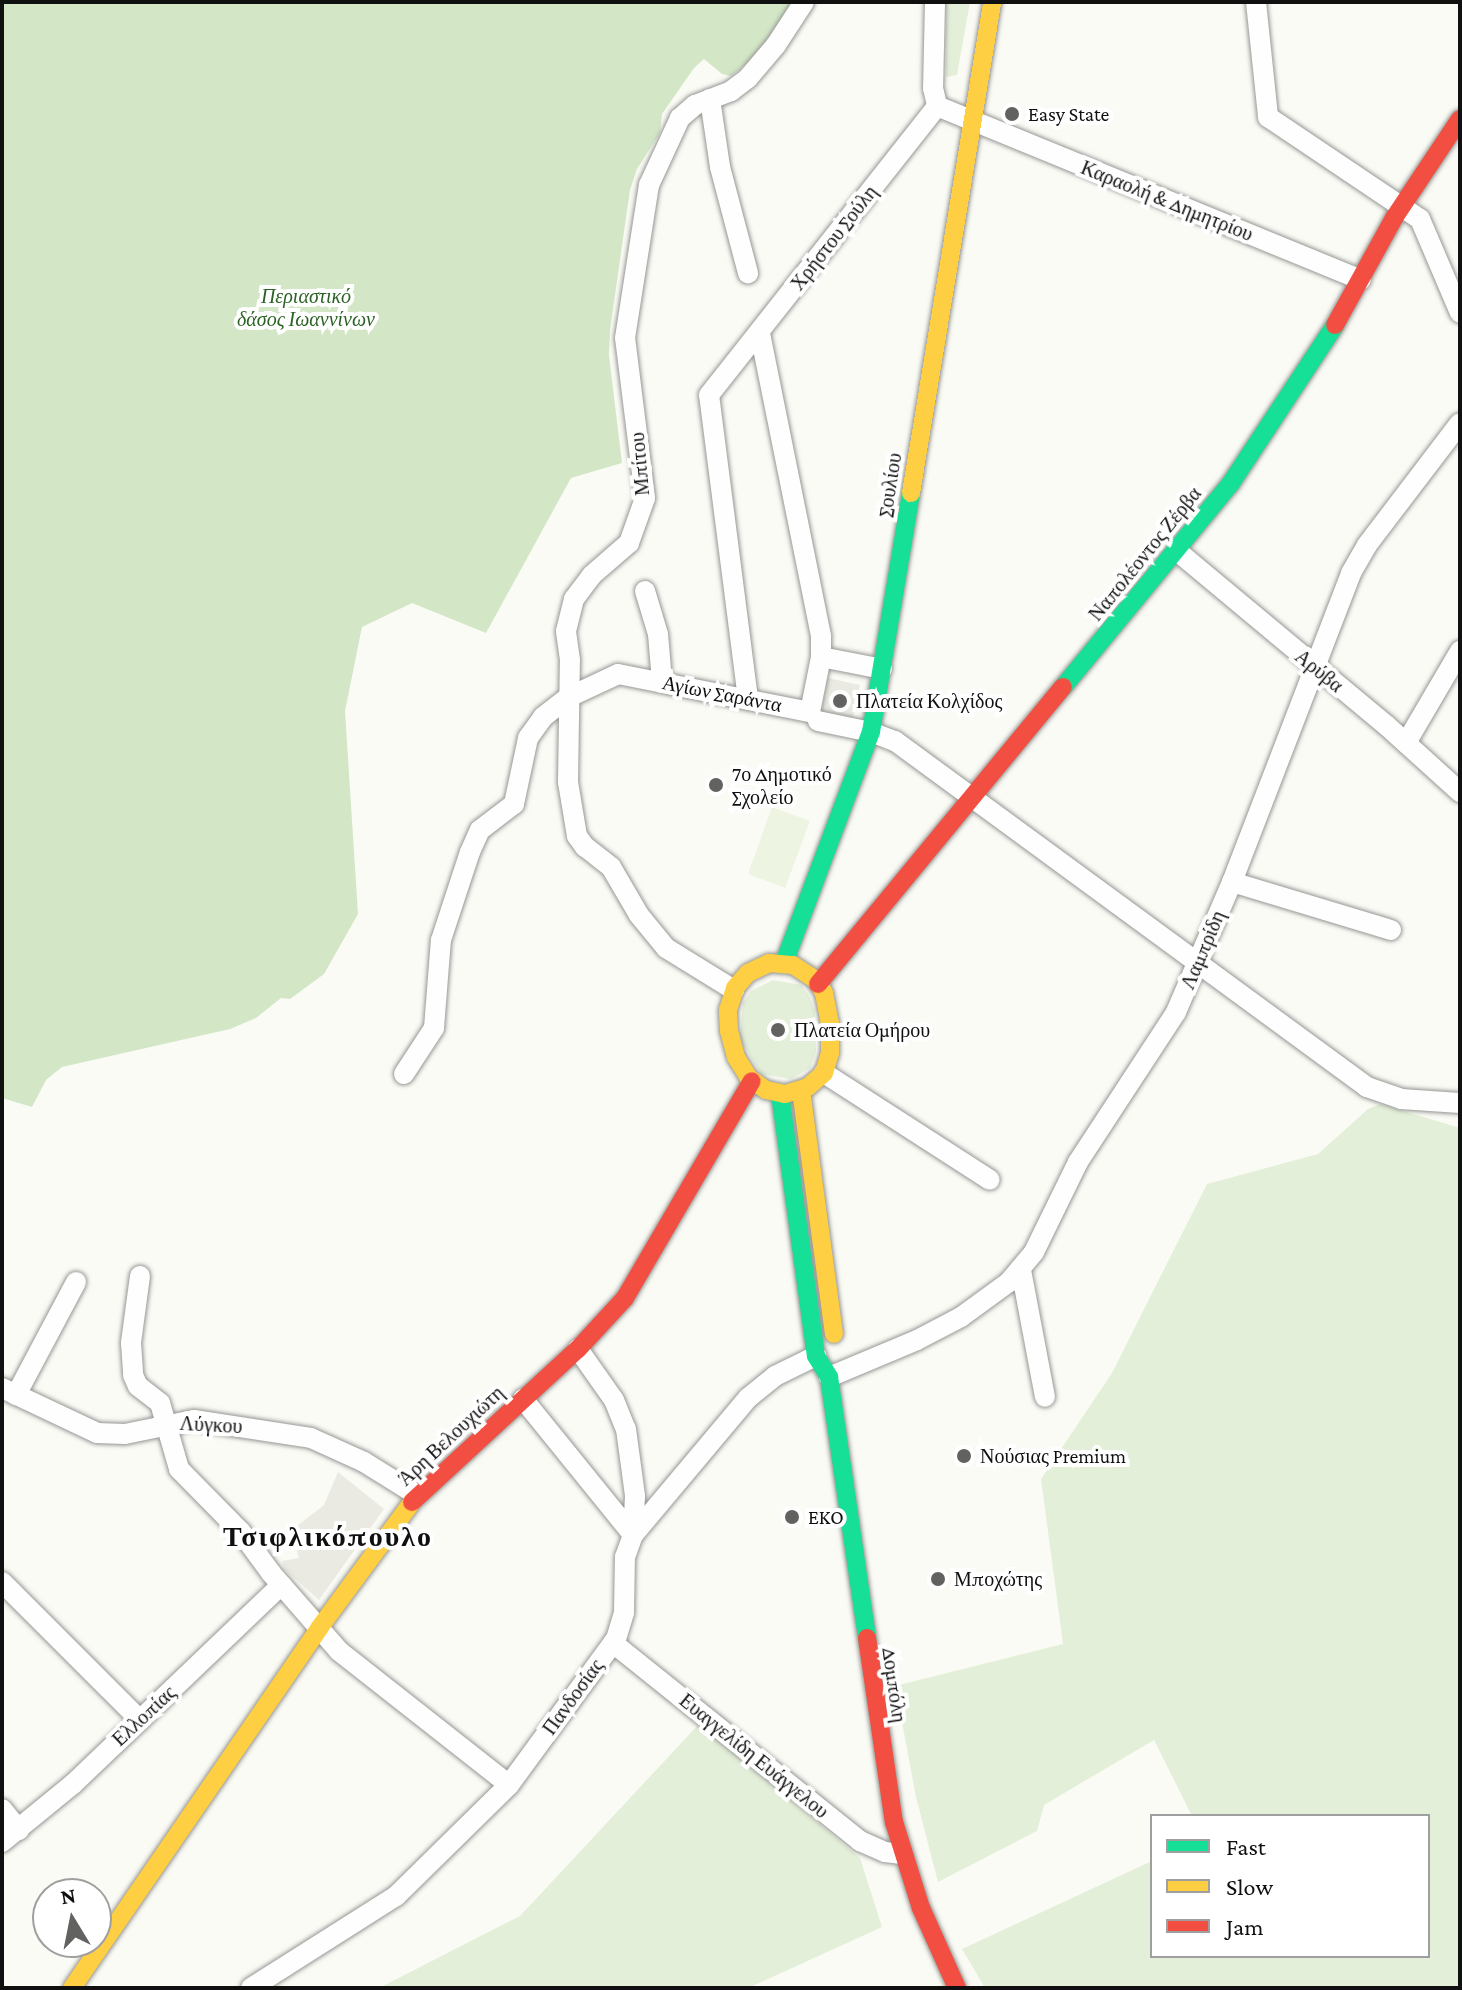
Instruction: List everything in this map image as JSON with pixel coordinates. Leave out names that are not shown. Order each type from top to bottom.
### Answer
[{"type":"main road","name":"Σουλίου","points":[[784,963],[871,732],[992,2]]},
{"type":"main road","name":"Ναπολέοντος Ζέρβα","points":[[818,984],[1231,483],[1312,366],[1401,207],[1460,119]]},
{"type":"main road","points":[[784,963],[807,973],[824,993],[830,1023],[830,1053],[824,1073],[801,1090],[780,1094],[752,1081],[739,1065],[730,1040],[728,1010],[734,990],[756,968],[784,963]]},
{"type":"main road","name":"Άρη Βελουχιώτη","points":[[72,1988],[320,1627],[417,1495],[578,1349],[634,1286],[752,1081]]},
{"type":"main road","name":"Δομπόλη","points":[[801,1090],[836,1353],[829,1377]]},
{"type":"main road","name":"Δομπόλη","points":[[780,1094],[816,1356],[829,1377],[874,1706],[902,1854],[931,1935],[957,1988]]},
{"type":"street","name":"Μπίτου","points":[[734,990],[666,948],[639,915],[611,867],[579,840],[569,799],[566,631],[570,609],[584,585],[629,543],[646,493],[625,338],[649,185],[680,118],[695,105],[731,91],[748,78],[776,45],[804,2]]},
{"type":"street","points":[[935,2],[933,88],[937,106],[972,122]]},
{"type":"street","points":[[1256,2],[1268,117],[1416,215],[1427,229],[1460,313]]},
{"type":"street","points":[[710,99],[720,167],[748,273]]},
{"type":"street","name":"Χρήστου Σούλη","points":[[748,699],[708,400],[937,106]]},
{"type":"street","name":"Καραολή & Δημητρίου","points":[[972,122],[1361,280]]},
{"type":"street","points":[[760,333],[821,636],[821,657],[882,669]]},
{"type":"street","name":"Λαμπρίδη","points":[[829,1377],[932,1333],[974,1308],[1021,1270],[1034,1252],[1078,1162],[1165,1033],[1232,882],[1313,667],[1360,556],[1460,423]]},
{"type":"street","name":"Αρύβα","points":[[1177,551],[1460,792]]},
{"type":"street","points":[[645,591],[658,634],[662,682]]},
{"type":"street","points":[[1406,743],[1460,651]]},
{"type":"street","name":"Αγίων Σαράντα","points":[[404,1074],[434,1028],[441,940],[479,832],[514,804],[532,730],[569,697],[618,674],[810,712],[821,657]]},
{"type":"street","points":[[818,721],[871,732],[895,741],[971,800],[1367,1087],[1401,1099],[1460,1103]]},
{"type":"street","points":[[1232,882],[1391,930]]},
{"type":"street","points":[[824,1073],[990,1180]]},
{"type":"street","points":[[1021,1270],[1045,1397]]},
{"type":"street","points":[[140,1276],[131,1343],[133,1375],[138,1386],[160,1403],[179,1469],[241,1532],[281,1585],[346,1657],[509,1785]]},
{"type":"street","points":[[9,1391],[76,1282]]},
{"type":"street","points":[[578,1349],[605,1385],[626,1429],[634,1475],[633,1535]]},
{"type":"street","name":"Πανδοσίας","points":[[251,1988],[396,1896],[509,1785],[613,1643],[623,1622],[625,1557],[633,1535],[748,1398],[775,1376],[816,1356]]},
{"type":"street","name":"Λύγκου","points":[[9,1391],[97,1433],[125,1434],[166,1424],[207,1421],[311,1438],[364,1462],[417,1495]]},
{"type":"street","points":[[523,1399],[633,1535]]},
{"type":"street","points":[[2,1582],[140,1720]]},
{"type":"street","name":"Ελλοπίας","points":[[2,1842],[140,1720],[281,1585]]},
{"type":"street","name":"Ευαγγελίδη Ευάγγελου","points":[[613,1643],[860,1841],[877,1850],[902,1854]]},
{"type":"street","points":[[2,1809],[19,1830]]},
{"type":"green space","name":"Περιαστικό δάσος Ιωαννίνων","points":[[2,2],[798,2],[766,48],[731,76],[722,74],[704,59],[694,68],[662,114],[660,133],[637,169],[630,190],[610,330],[609,355],[622,463],[571,478],[486,633],[412,603],[362,627],[345,711],[358,914],[324,974],[290,999],[281,998],[256,1018],[230,1029],[62,1067],[46,1080],[32,1107],[2,1098]]},
{"type":"green space","points":[[946,2],[970,2],[957,75],[946,77]]},
{"type":"green space","points":[[772,807],[810,821],[785,888],[748,874]]},
{"type":"green space","name":"Πλατεία Ομήρου","points":[[773,980],[801,985],[810,997],[815,1012],[816,1052],[810,1068],[791,1079],[761,1074],[740,1039],[743,1003],[751,991]]},
{"type":"green space","points":[[1380,1104],[1460,1128],[1460,1988],[985,1988],[962,1949],[1150,1862],[1150,1958],[1430,1958],[1430,1814],[1191,1814],[1154,1740],[1044,1805],[1037,1831],[938,1882],[916,1797],[896,1690],[899,1685],[1063,1644],[1041,1479],[1112,1373],[1207,1184],[1318,1154],[1368,1109]]},
{"type":"green space","points":[[699,1724],[860,1858],[882,1927],[748,1988],[379,1988],[520,1916]]},
{"type":"shaded area","name":"Πλατεία Κολχίδος","points":[[828,678],[860,685],[851,724],[820,718]]},
{"type":"shaded area","points":[[338,1472],[384,1509],[319,1600],[284,1569],[282,1561],[299,1558],[292,1530],[324,1505]]},
{"type":"traffic: fast","points":[[1063,687],[1231,483],[1335,325]]},
{"type":"traffic: fast","points":[[784,963],[871,732],[911,493]]},
{"type":"traffic: fast","points":[[780,1094],[816,1356],[829,1377],[867,1638]]},
{"type":"traffic: slow","points":[[911,493],[992,2]]},
{"type":"traffic: slow","points":[[769,963],[793,965],[816,980],[824,993],[830,1023],[830,1053],[824,1073],[808,1087],[785,1094],[766,1090],[749,1078],[736,1057],[729,1031],[728,1010],[735,988],[748,973],[769,963]]},
{"type":"traffic: slow","points":[[801,1090],[834,1334]]},
{"type":"traffic: slow","points":[[72,1988],[320,1627],[412,1502]]},
{"type":"traffic: jam","points":[[1335,325],[1394,218],[1460,119]]},
{"type":"traffic: jam","points":[[818,984],[1063,687]]},
{"type":"traffic: jam","points":[[412,1502],[578,1349],[625,1298],[752,1081]]},
{"type":"traffic: jam","points":[[867,1638],[894,1822],[921,1908],[957,1988]]},
{"type":"place","name":"Easy State","points":[[1012,114]]},
{"type":"place","name":"Πλατεία Κολχίδος","points":[[840,701]]},
{"type":"place","name":"7ο Δημοτικό Σχολείο","points":[[716,785]]},
{"type":"place","name":"Πλατεία Ομήρου","points":[[778,1030]]},
{"type":"place","name":"Νούσιας Premium","points":[[964,1456]]},
{"type":"place","name":"EKO","points":[[792,1517]]},
{"type":"place","name":"Μποχώτης","points":[[938,1579]]},
{"type":"district","name":"Τσιφλικόπουλο","points":[[328,1537]]}]
